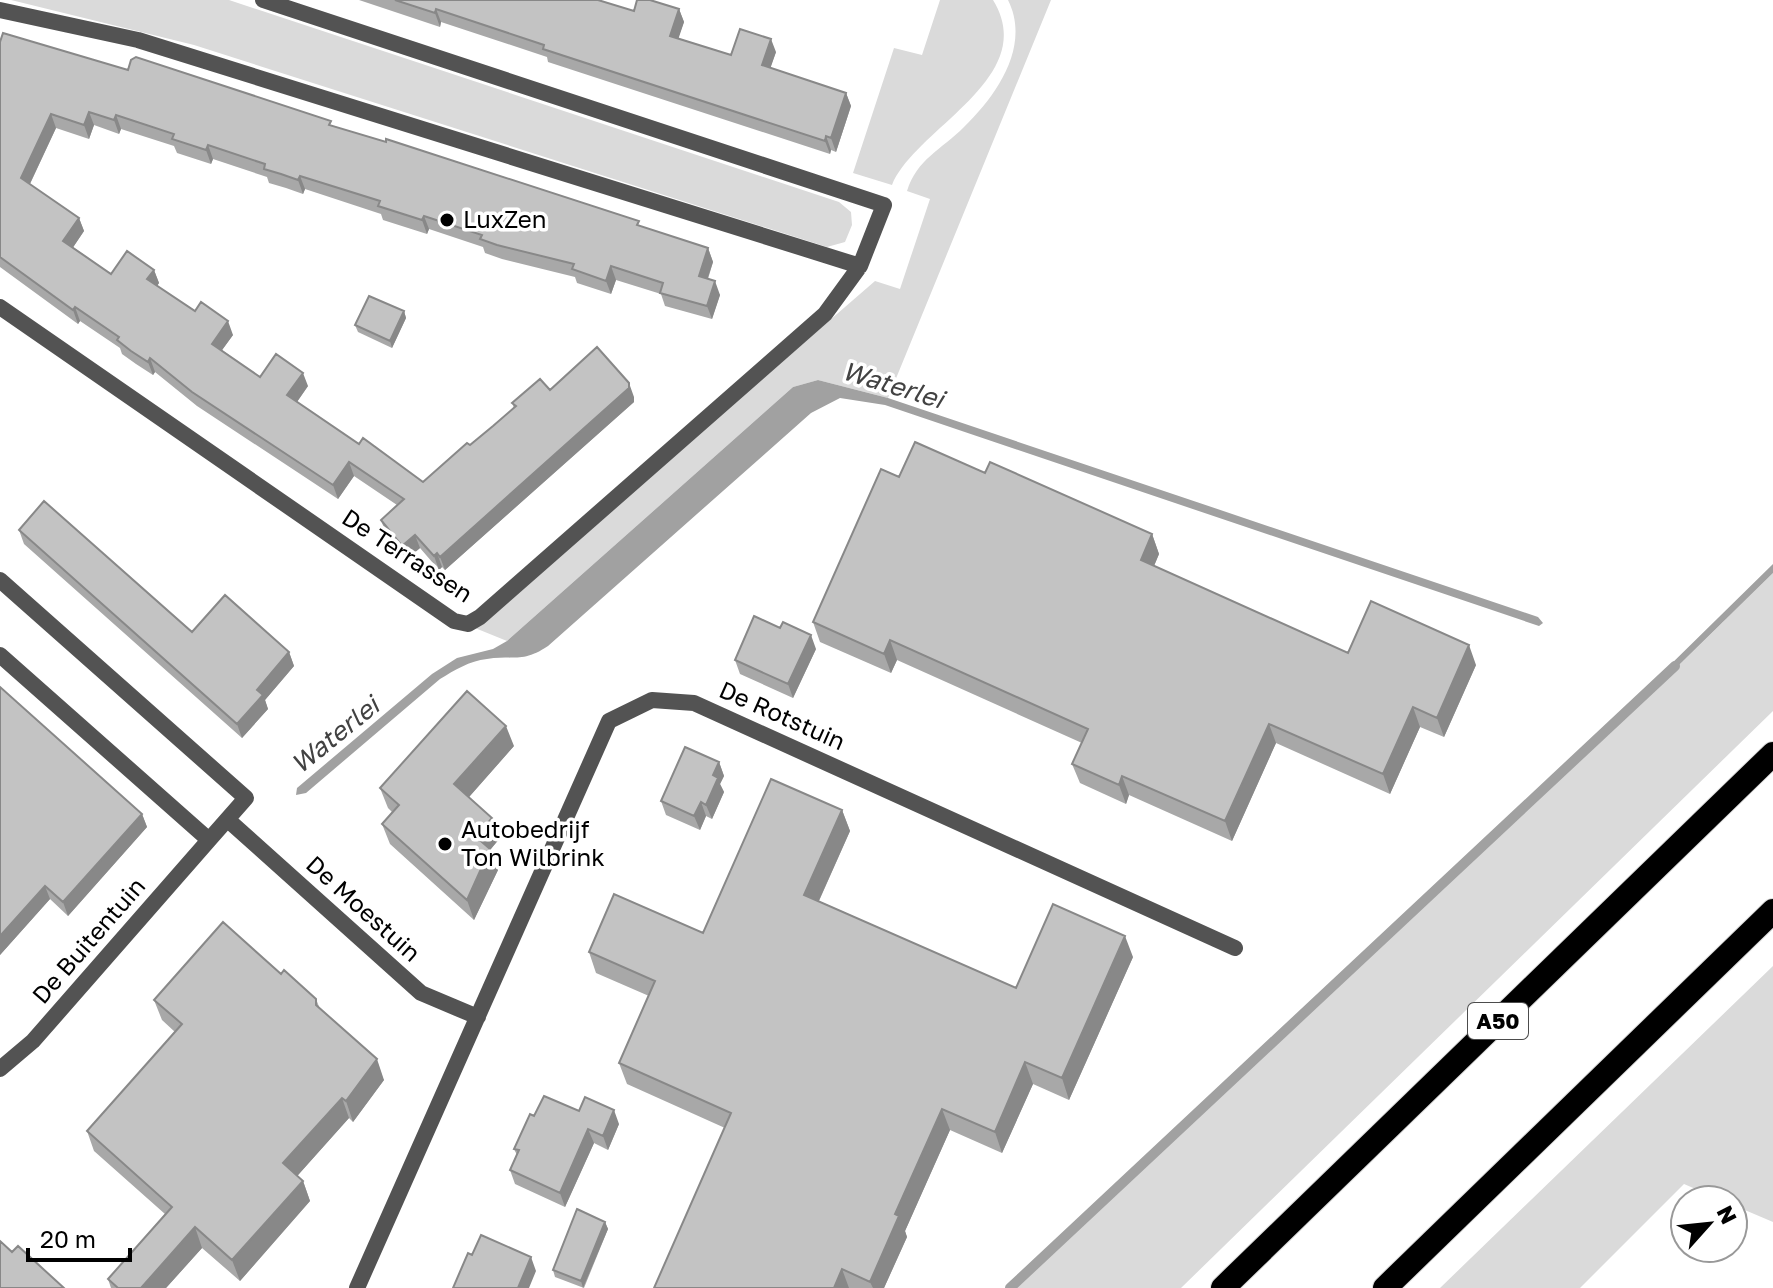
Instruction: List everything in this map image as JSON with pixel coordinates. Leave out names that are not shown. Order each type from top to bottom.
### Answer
[{"type":"highway","name":"A50","points":[[1223,1288],[1773,754]]},
{"type":"highway","points":[[1385,1288],[1773,911]]},
{"type":"street","name":"De Terrassen","points":[[0,307],[454,621],[468,624],[492,607],[825,314],[860,266],[884,205],[263,0]]},
{"type":"street","points":[[0,10],[138,40],[860,266]]},
{"type":"street","points":[[0,580],[246,798],[209,840],[0,655]]},
{"type":"street","name":"De Rotstuin","points":[[357,1288],[609,721],[652,700],[694,703],[1235,948]]},
{"type":"street","name":"De Moestuin","points":[[228,820],[421,993],[478,1017]]},
{"type":"street","name":"De Buitentuin","points":[[0,1069],[33,1041],[209,840]]},
{"type":"shaded area","points":[[11,0],[229,0],[839,202],[851,212],[852,225],[845,242],[827,247],[194,45]]},
{"type":"shaded area","points":[[940,0],[993,0],[1003,28],[1001,54],[988,78],[905,164],[892,185],[853,173],[894,48],[922,55]]},
{"type":"shaded area","points":[[1008,0],[1051,0],[888,398],[818,380],[793,387],[507,641],[475,628],[875,281],[900,289],[930,199],[907,191],[911,180],[923,163],[976,114],[1007,69],[1015,35],[1014,17]]},
{"type":"shaded area","points":[[818,380],[888,398],[1538,617],[1543,623],[1539,626],[885,405],[840,398],[811,413],[548,646],[525,657],[474,662],[440,679],[306,793],[296,795],[297,788],[432,674],[457,658],[493,649],[507,641],[793,387]]},
{"type":"shaded area","points":[[1773,564],[1773,573],[1669,675],[1664,671]]},
{"type":"shaded area","points":[[1773,573],[1773,711],[1181,1288],[1011,1288],[1664,671],[1670,674]]},
{"type":"shaded area","points":[[1773,966],[1773,1222],[1749,1212],[1749,1184],[1669,1184],[1669,1199],[1580,1288],[1440,1288]]},
{"type":"building","points":[[395,0],[598,0],[634,11],[637,0],[650,0],[679,9],[670,36],[731,55],[740,29],[771,39],[762,65],[846,93],[831,138],[826,136],[825,141],[543,49],[544,45],[436,9],[435,13]]},
{"type":"building","points":[[3,33],[128,70],[131,60],[136,57],[331,121],[329,125],[386,142],[386,139],[639,221],[637,225],[708,248],[699,276],[715,281],[707,306],[660,293],[663,283],[611,266],[606,281],[572,269],[574,264],[497,245],[480,239],[482,235],[424,216],[422,220],[378,206],[380,201],[300,176],[298,180],[264,169],[265,164],[208,145],[206,150],[172,139],[174,134],[116,115],[114,120],[89,112],[84,125],[51,114],[21,178],[79,218],[63,241],[111,274],[127,251],[154,270],[147,279],[195,311],[201,302],[228,321],[212,344],[260,377],[276,354],[303,373],[287,395],[359,444],[363,438],[423,482],[516,406],[512,403],[540,379],[550,390],[597,347],[629,383],[629,388],[440,557],[437,553],[434,556],[415,535],[402,546],[381,520],[404,499],[349,462],[333,485],[192,392],[150,358],[148,362],[131,351],[117,340],[119,337],[75,307],[73,310],[0,257],[0,42]]},
{"type":"building","points":[[369,296],[404,311],[390,341],[355,325]]},
{"type":"building","points":[[915,442],[985,473],[990,462],[1152,534],[1141,560],[1348,653],[1371,601],[1469,645],[1437,718],[1413,707],[1383,774],[1269,724],[1225,821],[1122,776],[1119,785],[1072,764],[1088,729],[890,640],[884,654],[813,622],[881,469],[899,477]]},
{"type":"building","points":[[44,501],[192,632],[225,595],[289,652],[257,690],[263,695],[237,724],[19,530]]},
{"type":"building","points":[[754,616],[780,628],[783,622],[811,635],[788,684],[735,660]]},
{"type":"building","points":[[0,687],[142,814],[63,902],[45,886],[0,936]]},
{"type":"building","points":[[467,691],[506,726],[454,784],[492,818],[476,837],[490,849],[467,900],[382,824],[399,805],[380,788]]},
{"type":"building","points":[[685,747],[719,762],[713,775],[718,778],[706,805],[701,802],[694,816],[661,801]]},
{"type":"building","points":[[771,779],[842,810],[804,895],[1016,988],[1053,904],[1125,936],[1062,1078],[1025,1062],[995,1132],[942,1109],[895,1214],[899,1216],[870,1282],[842,1269],[834,1288],[654,1288],[731,1113],[619,1063],[655,981],[589,952],[614,894],[703,933]]},
{"type":"building","points":[[223,922],[281,974],[284,970],[316,999],[316,1005],[377,1059],[346,1101],[342,1098],[283,1163],[303,1181],[232,1260],[195,1227],[141,1288],[118,1288],[108,1279],[172,1207],[87,1131],[182,1024],[154,1000]]},
{"type":"building","points":[[544,1096],[579,1111],[585,1097],[614,1110],[603,1136],[588,1129],[560,1193],[510,1170],[519,1150],[514,1149],[530,1114],[534,1116]]},
{"type":"building","points":[[577,1209],[605,1222],[581,1281],[553,1270]]},
{"type":"building","points":[[481,1235],[531,1257],[518,1288],[453,1288],[468,1253],[472,1255]]},
{"type":"building","points":[[0,1241],[12,1252],[18,1246],[64,1288],[0,1288]]},
{"type":"waterway","points":[[1010,1288],[1675,666]]},
{"type":"place","name":"LuxZen","points":[[447,220]]},
{"type":"place","name":"Autobedrijf Ton Wilbrink","points":[[445,844]]},
{"type":"water label","name":"Waterlei","points":[[893,385]]},
{"type":"water label","name":"Waterlei","points":[[335,735]]}]
